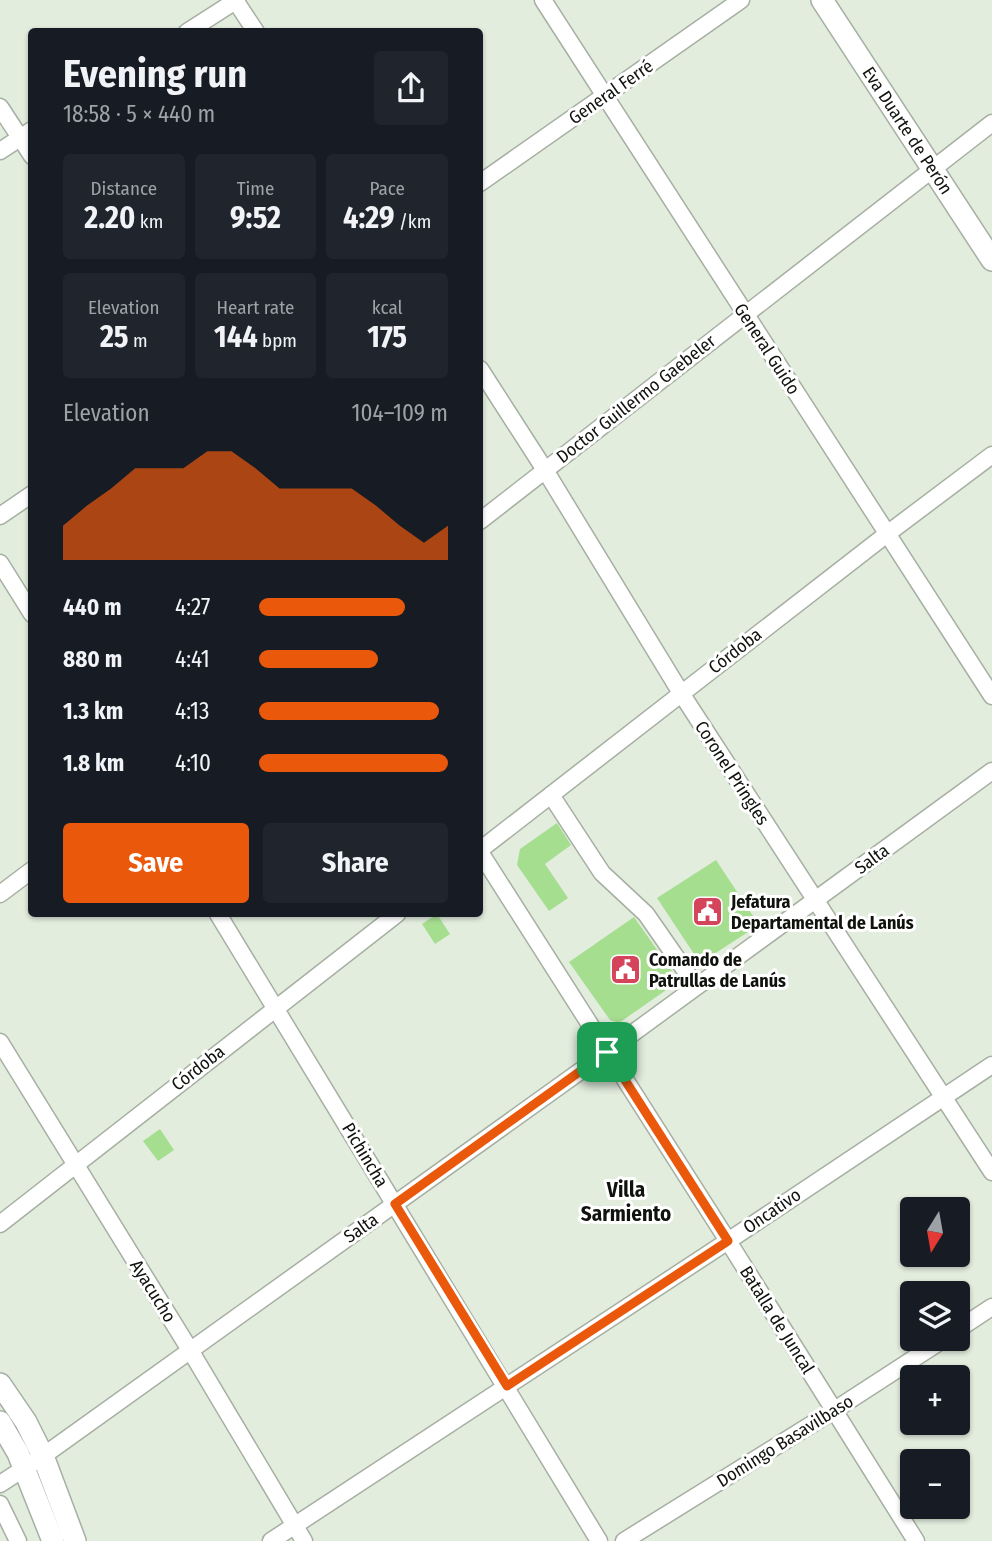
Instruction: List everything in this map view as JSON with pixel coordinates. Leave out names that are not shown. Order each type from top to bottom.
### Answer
[{"type":"main road","name":"Eva Duarte de Perón","points":[[822,0],[992,260]]},
{"type":"main road","points":[[0,1384],[26,1422],[43,1456],[75,1541]]},
{"type":"main road","points":[[0,1422],[24,1467],[49,1540]]},
{"type":"street","points":[[193,28],[236,0],[254,28]]},
{"type":"street","name":"General Guido","points":[[543,0],[992,696]]},
{"type":"street","name":"General Ferré","points":[[483,181],[741,0]]},
{"type":"street","points":[[0,107],[26,134],[0,151]]},
{"type":"street","name":"Doctor Guillermo Gaebeler","points":[[483,520],[992,123]]},
{"type":"street","name":"Coronel Pringles","points":[[483,374],[681,693],[992,1172]]},
{"type":"street","name":"Córdoba","points":[[483,849],[992,455]]},
{"type":"street","points":[[0,516],[28,497]]},
{"type":"street","points":[[0,563],[28,608]]},
{"type":"street","name":"Salta","points":[[0,1484],[43,1456],[607,1052],[992,771]]},
{"type":"street","points":[[551,795],[602,873],[646,914],[696,986]]},
{"type":"street","name":"Batalla de Juncal","points":[[483,856],[916,1541]]},
{"type":"street","points":[[0,894],[28,873]]},
{"type":"street","name":"Pichincha","points":[[220,917],[599,1541]]},
{"type":"street","name":"Córdoba","points":[[0,1224],[275,1006],[393,917]]},
{"type":"street","name":"Ayacucho","points":[[0,1042],[304,1541]]},
{"type":"street","name":"Oncativo","points":[[271,1541],[992,1065]]},
{"type":"street","points":[[970,1321],[992,1307]]},
{"type":"street","name":"Domingo Basavilbaso","points":[[624,1541],[926,1351]]},
{"type":"street","points":[[0,1504],[18,1541]]},
{"type":"building","points":[[557,823],[571,845],[545,864],[568,898],[549,911],[517,865],[520,849]]},
{"type":"building","name":"Jefatura Departamental de Lanús","points":[[716,860],[759,925],[700,963],[657,898]]},
{"type":"building","points":[[432,917],[439,917],[450,934],[435,944],[422,924]]},
{"type":"building","name":"Comando de Patrullas de Lanús","points":[[634,917],[679,981],[619,1023],[610,1020],[569,962]]},
{"type":"building","points":[[160,1129],[174,1150],[158,1161],[143,1141]]},
{"type":"place","name":"Jefatura Departamental de Lanús","points":[[708,912]]},
{"type":"place","name":"Comando de Patrullas de Lanús","points":[[626,970]]},
{"type":"district","name":"Villa Sarmiento","points":[[626,1202]]},
{"type":"route","points":[[607,1052],[728,1241],[507,1386],[395,1204],[607,1052]]}]
